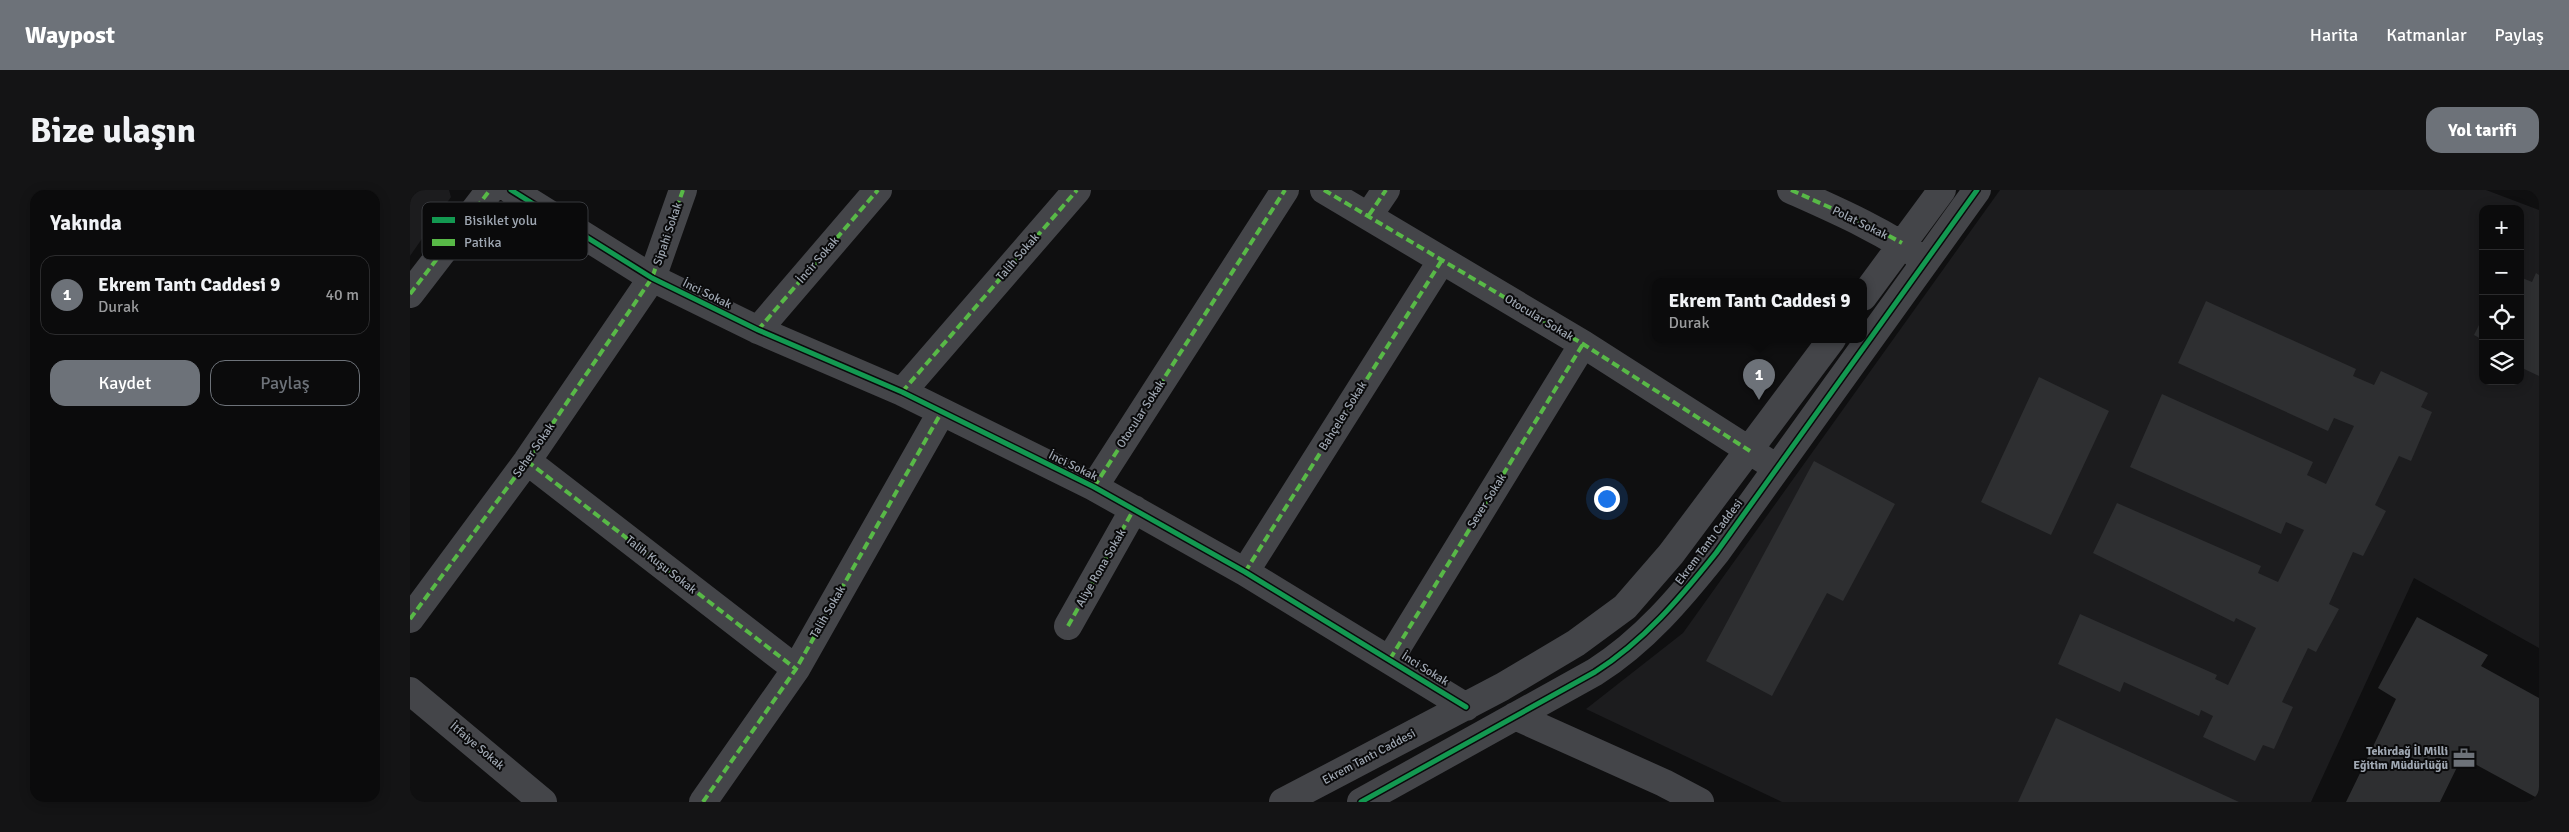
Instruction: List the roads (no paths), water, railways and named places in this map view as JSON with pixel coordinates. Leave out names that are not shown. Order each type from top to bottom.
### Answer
[{"type":"street","points":[[481,202],[490,190]]},
{"type":"street","name":"İnci Sokak","points":[[511,190],[530,202]]},
{"type":"street","name":"Sipahi Sokak","points":[[652,278],[683,190]]},
{"type":"street","name":"İncir Sokak","points":[[758,330],[878,190]]},
{"type":"street","name":"Talih Sokak","points":[[902,392],[1076,190]]},
{"type":"street","name":"Otocular Sokak","points":[[1094,487],[1285,190]]},
{"type":"street","name":"Otocular Sokak","points":[[1324,190],[1369,215],[1583,344],[1776,468]]},
{"type":"street","points":[[1369,215],[1386,190]]},
{"type":"street","name":"Polat Sokak","points":[[1791,190],[1867,224],[1902,244],[1926,261]]},
{"type":"street","points":[[1867,292],[1942,190]]},
{"type":"street","name":"Ekrem Tantı Caddesi","points":[[1867,342],[1977,190]]},
{"type":"street","name":"İnci Sokak","points":[[588,238],[652,278],[758,330],[902,392],[941,413],[1094,487],[1245,572],[1466,707]]},
{"type":"street","points":[[410,294],[436,260]]},
{"type":"street","name":"Bahçeler Sokak","points":[[1245,572],[1442,260]]},
{"type":"street","name":"Seher Sokak","points":[[410,619],[527,461],[652,278]]},
{"type":"street","name":"Ekrem Tantı Caddesi","points":[[1283,802],[1502,687],[1576,643],[1625,607],[1671,554],[1829,343]]},
{"type":"street","name":"Ekrem Tantı Caddesi","points":[[1361,802],[1616,658],[1648,631],[1680,598],[1716,553],[1867,343]]},
{"type":"street","name":"Sever Sokak","points":[[1390,659],[1583,344]]},
{"type":"street","name":"Talih Sokak","points":[[703,802],[796,669],[941,413]]},
{"type":"street","name":"Talih Kuşu Sokak","points":[[527,461],[796,669]]},
{"type":"street","name":"Aliye Rona Sokak","points":[[1068,626],[1134,509]]},
{"type":"street","points":[[1502,687],[1515,716],[1664,783],[1700,802]]},
{"type":"street","name":"İtfaiye Sokak","points":[[410,691],[543,802]]},
{"type":"street","points":[[1466,707],[1480,735]]},
{"type":"place","name":"Ekrem Tantı Caddesi 9","points":[[1759,400]]},
{"type":"place","name":"Tekirdağ İl Milli Eğitim Müdürlüğü","points":[[2464,758]]}]
